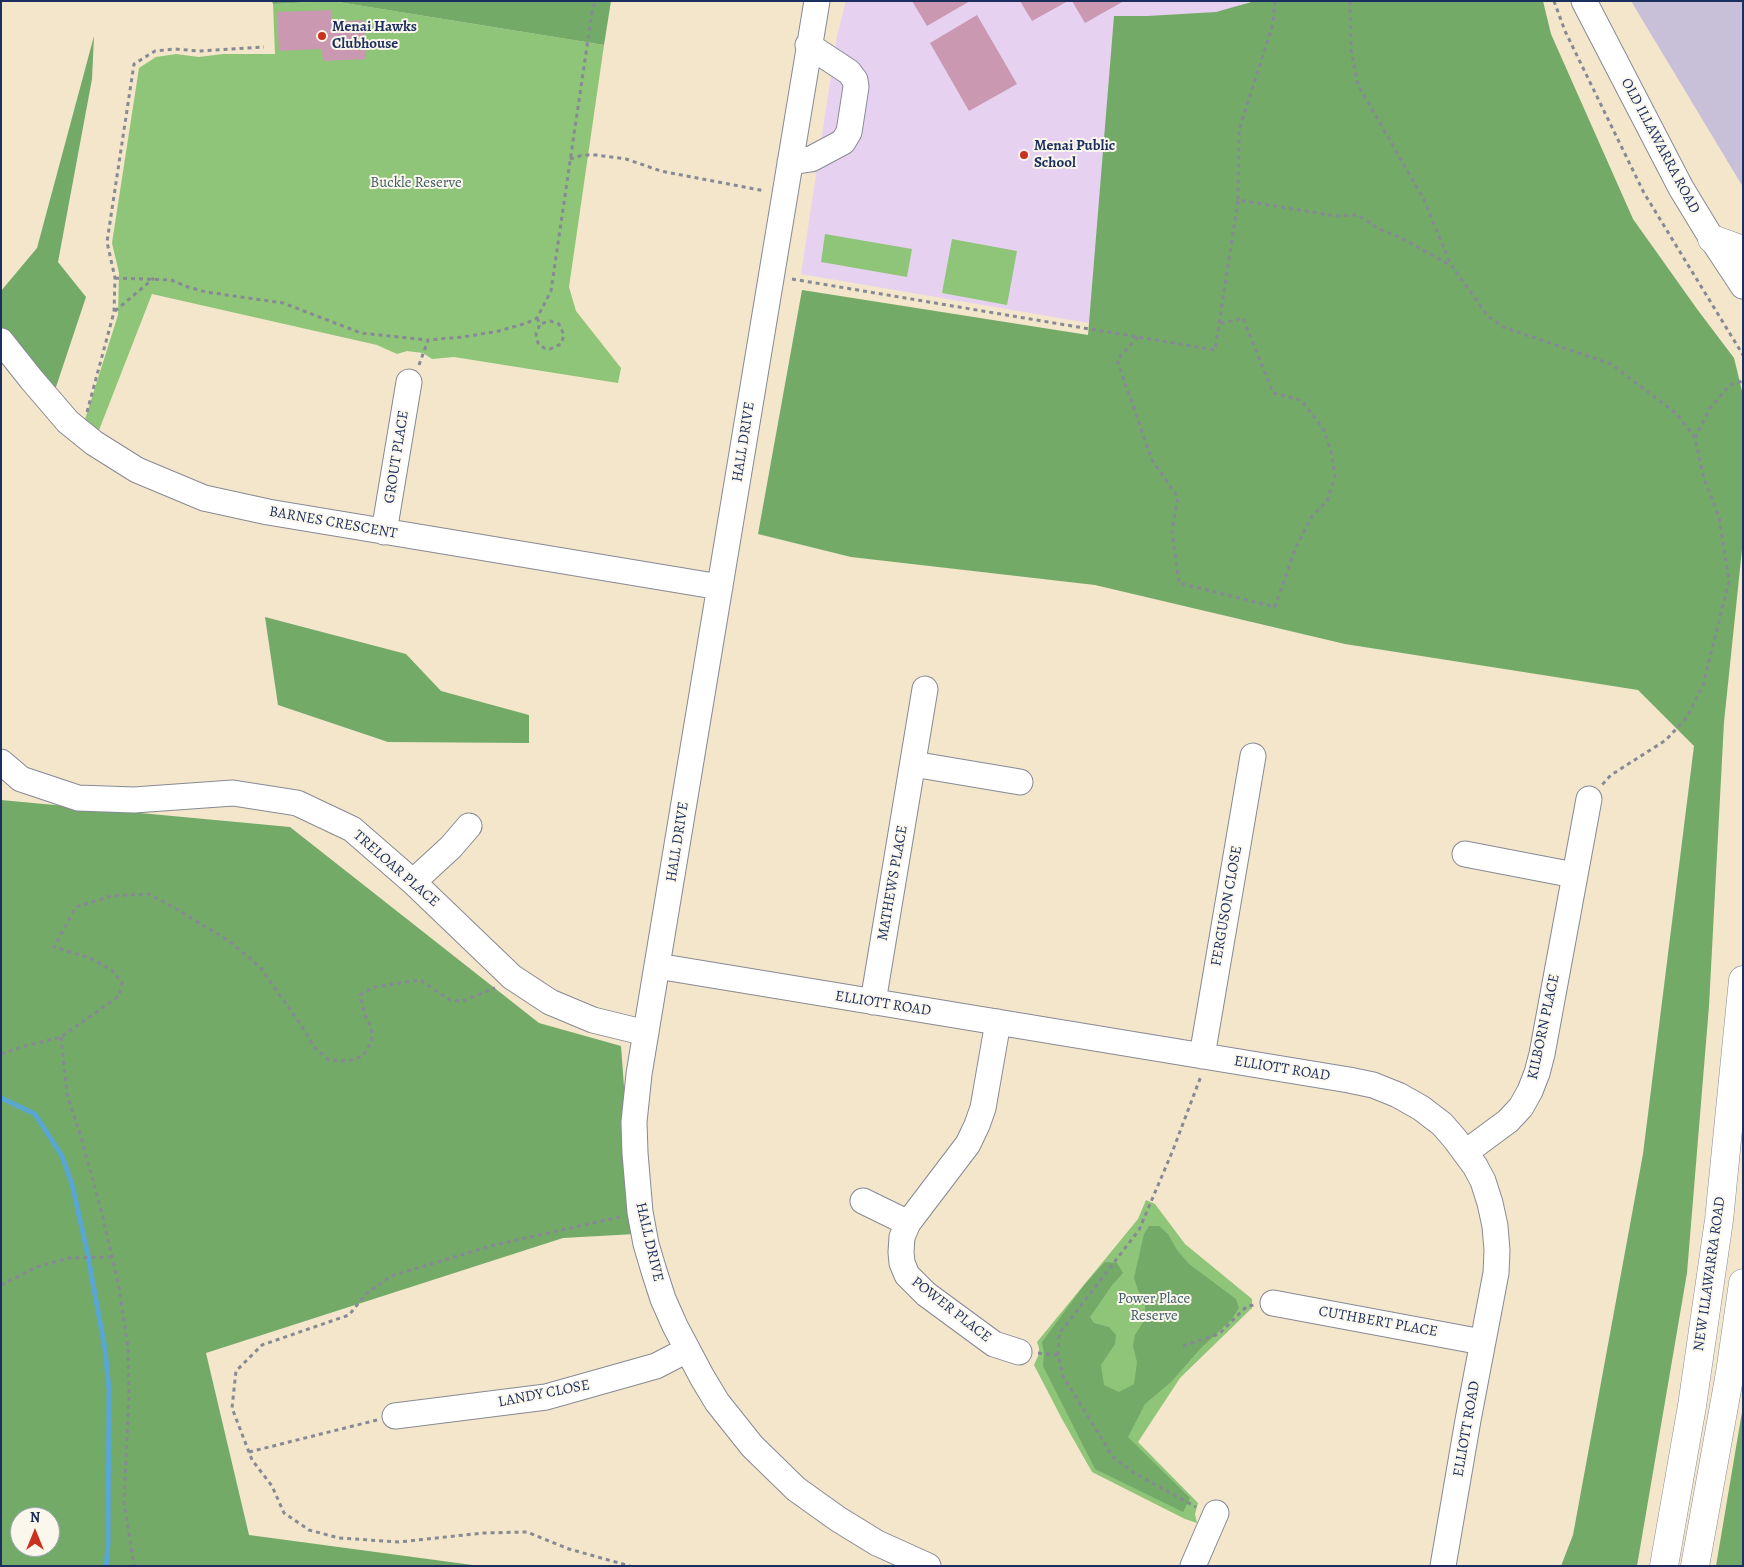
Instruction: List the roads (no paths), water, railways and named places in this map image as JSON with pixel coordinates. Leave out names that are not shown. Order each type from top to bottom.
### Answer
[{"type":"highway","points":[[1712,240],[1743,250]]},
{"type":"highway","name":"NEW ILLAWARRA ROAD","points":[[1664,1566],[1692,1406],[1719,1220],[1743,980]]},
{"type":"highway","points":[[1695,1566],[1730,1373],[1743,1283]]},
{"type":"street","name":"HALL DRIVE","points":[[817,1],[808,45],[639,1074],[634,1122],[635,1153],[640,1212],[646,1244],[663,1299],[687,1350],[717,1402],[752,1446],[796,1489],[838,1519],[877,1543],[928,1566]]},
{"type":"street","name":"OLD ILLAWARRA ROAD","points":[[1584,1],[1681,188],[1712,240],[1743,286]]},
{"type":"street","points":[[790,162],[812,159],[844,142],[849,132],[856,87],[855,80],[849,72],[808,45]]},
{"type":"street","name":"BARNES CRESCENT","points":[[1,341],[68,422],[137,470],[204,498],[268,512],[720,587]]},
{"type":"street","name":"GROUT PLACE","points":[[384,532],[409,382]]},
{"type":"street","name":"MATHEWS PLACE","points":[[873,1002],[925,689]]},
{"type":"street","name":"FERGUSON CLOSE","points":[[1205,1056],[1252,756]]},
{"type":"street","name":"TRELOAR PLACE","points":[[1,762],[21,779],[78,798],[134,800],[233,793],[297,803],[352,830],[413,882],[512,977],[550,1002],[593,1020],[646,1033]]},
{"type":"street","points":[[913,764],[1020,782]]},
{"type":"street","name":"KILBORN PLACE","points":[[1466,1152],[1508,1121],[1521,1107],[1530,1091],[1542,1054],[1589,799]]},
{"type":"street","points":[[413,882],[451,847],[469,826]]},
{"type":"street","points":[[1466,854],[1574,875]]},
{"type":"street","name":"ELLIOTT ROAD","points":[[657,966],[1373,1085],[1398,1095],[1421,1108],[1442,1124],[1466,1152],[1483,1181],[1490,1203],[1496,1242],[1496,1273],[1443,1566]]},
{"type":"street","name":"POWER PLACE","points":[[998,1022],[983,1108],[978,1125],[968,1144],[908,1223],[902,1237],[901,1252],[902,1263],[907,1275],[916,1285],[994,1344],[1019,1352]]},
{"type":"street","points":[[863,1201],[908,1223]]},
{"type":"street","name":"CUTHBERT PLACE","points":[[1273,1303],[1482,1342]]},
{"type":"street","name":"LANDY CLOSE","points":[[395,1416],[546,1396],[656,1366],[687,1350]]},
{"type":"street","points":[[1193,1566],[1205,1510]]},
{"type":"waterway","points":[[1,1098],[35,1114],[62,1156],[72,1184],[87,1251],[105,1349],[109,1390],[108,1545],[106,1566]]},
{"type":"place","name":"Menai Hawks Clubhouse","points":[[322,36]]},
{"type":"place","name":"Menai Public School","points":[[1024,155]]},
{"type":"park label","name":"Buckle Reserve","points":[[416,183]]},
{"type":"park label","name":"Power Place Reserve","points":[[1154,1308]]}]
